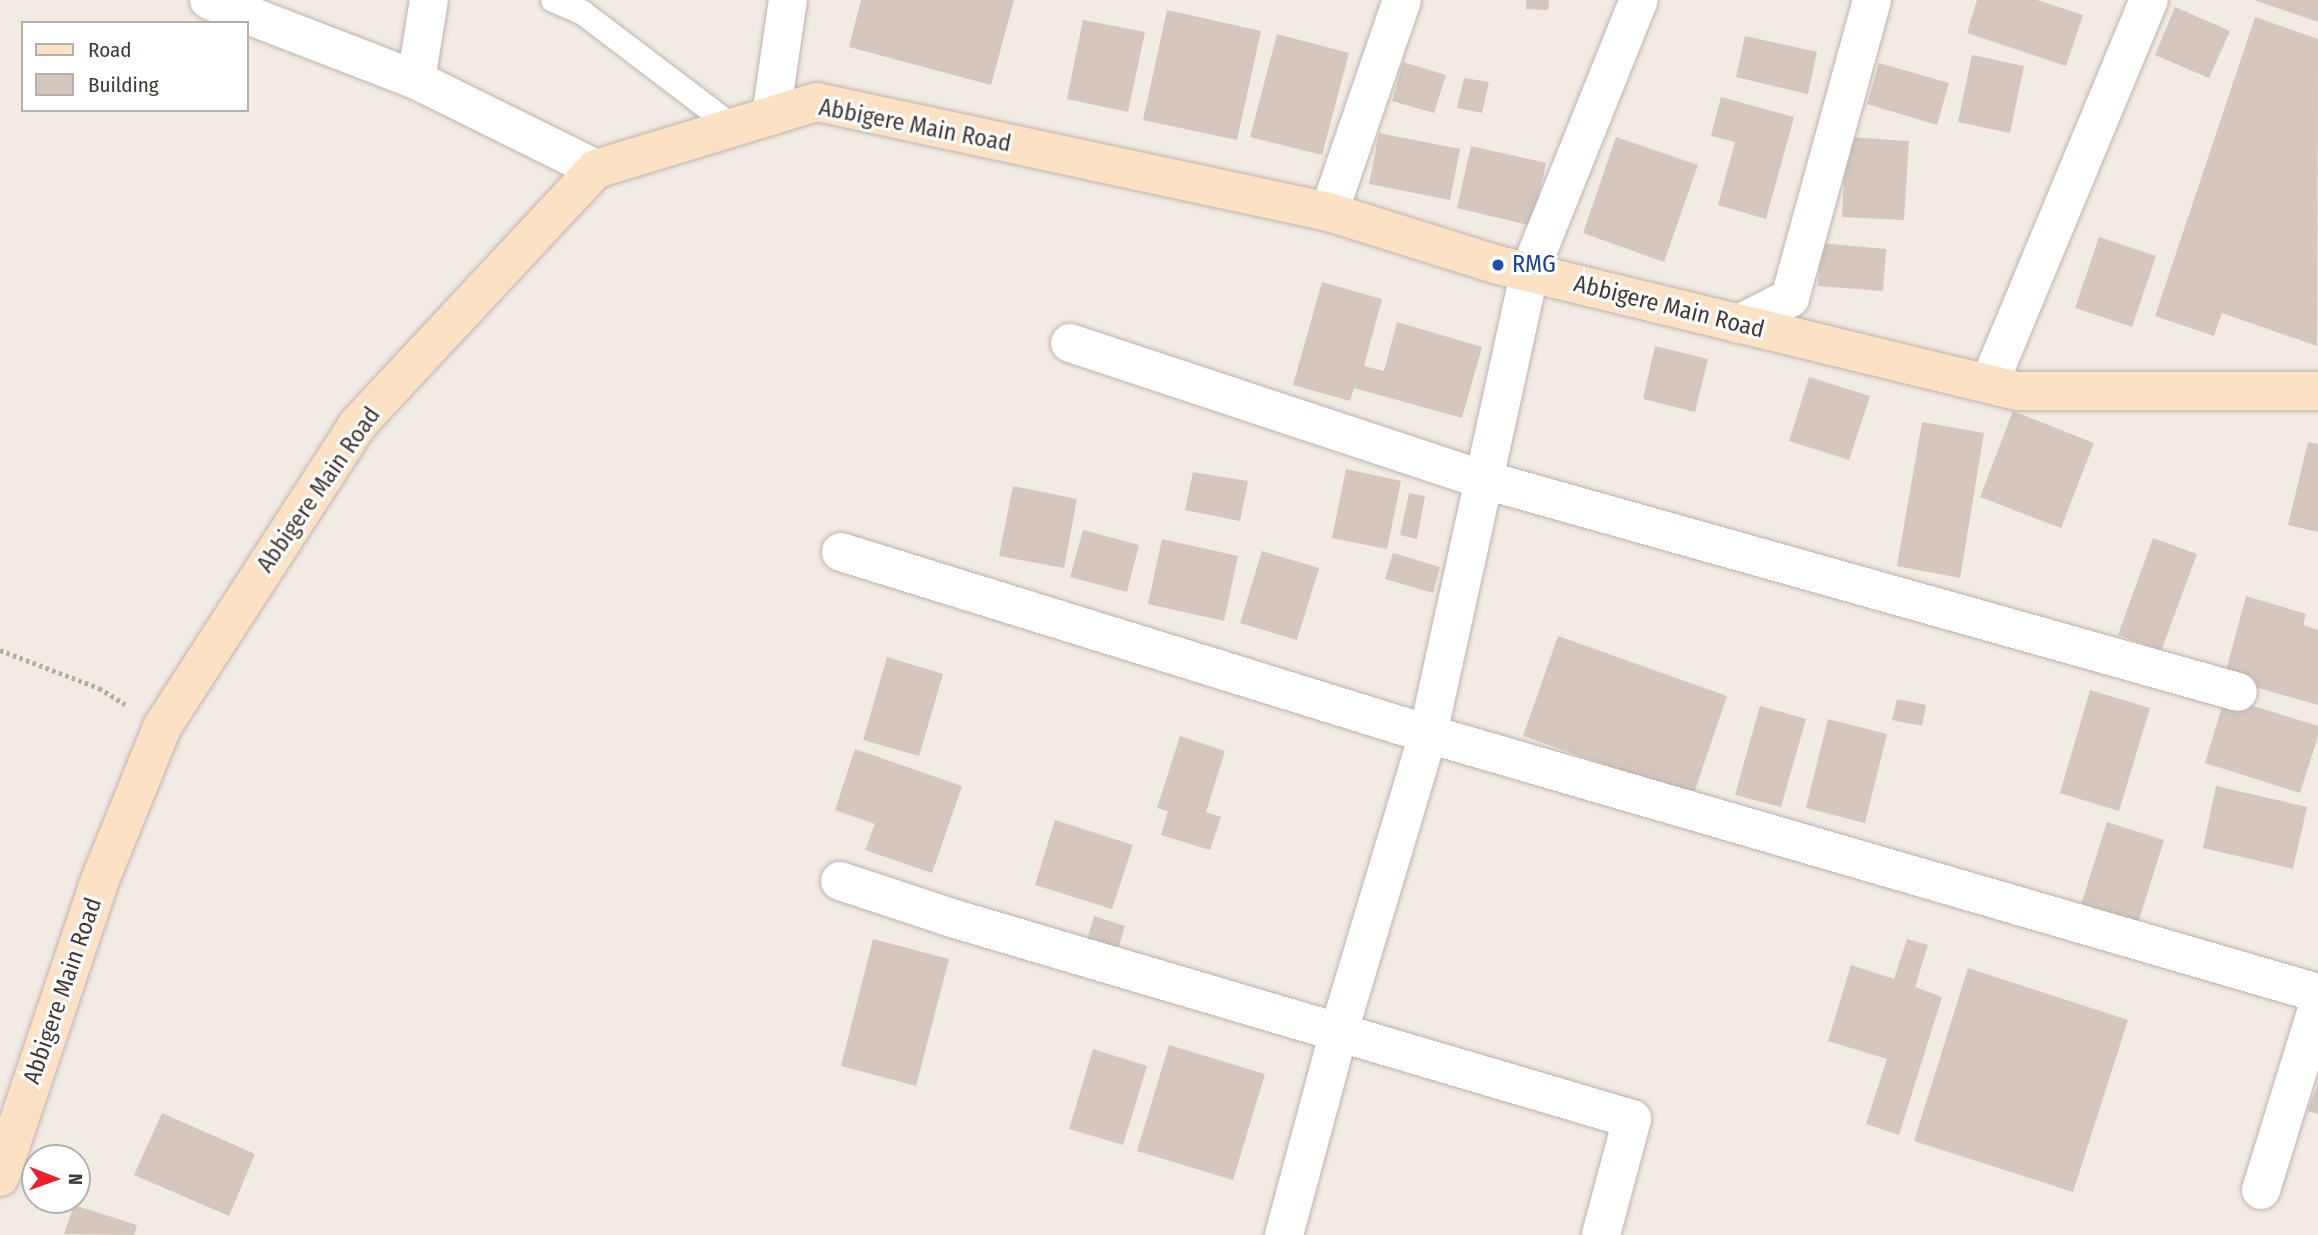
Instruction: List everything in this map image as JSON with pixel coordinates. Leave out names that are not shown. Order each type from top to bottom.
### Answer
[{"type":"main road","name":"Abbigere Main Road","points":[[0,1177],[98,885],[162,727],[357,425],[596,169],[817,102],[1329,212],[1529,273],[2017,390],[2318,391]]},
{"type":"street","points":[[209,0],[416,80],[596,169]]},
{"type":"street","points":[[416,80],[429,0]]},
{"type":"street","points":[[771,116],[788,0]]},
{"type":"street","points":[[1329,212],[1402,0]]},
{"type":"street","points":[[1284,1235],[1339,1031],[1429,734],[1529,273],[1639,0]]},
{"type":"street","points":[[1739,324],[1790,298],[1872,0]]},
{"type":"street","points":[[1989,384],[2149,0]]},
{"type":"street","points":[[1070,343],[1485,480],[2238,692]]},
{"type":"street","points":[[841,552],[1429,734],[2318,993]]},
{"type":"street","points":[[840,881],[955,919],[1632,1119],[1601,1235]]},
{"type":"street","points":[[2261,1190],[2318,1006]]},
{"type":"lane","points":[[553,0],[583,13],[733,127]]},
{"type":"path","points":[[0,650],[99,688],[162,727]]},
{"type":"building","points":[[861,0],[1014,0],[991,85],[849,47]]},
{"type":"building","points":[[1526,0],[1549,0],[1548,10],[1526,9]]},
{"type":"building","points":[[1977,0],[2037,0],[2083,15],[2066,66],[1967,33]]},
{"type":"building","points":[[2254,0],[2318,0],[2318,22]]},
{"type":"building","points":[[2175,7],[2230,31],[2209,78],[2155,55]]},
{"type":"building","points":[[1167,10],[1261,31],[1237,140],[1143,120]]},
{"type":"building","points":[[2255,17],[2318,39],[2317,346],[2222,313],[2214,336],[2155,316]]},
{"type":"building","points":[[1083,20],[1145,32],[1128,112],[1067,99]]},
{"type":"building","points":[[1277,34],[1349,53],[1322,155],[1250,137]]},
{"type":"building","points":[[1745,36],[1817,52],[1808,94],[1736,77]]},
{"type":"building","points":[[1972,55],[2024,66],[2010,133],[1958,122]]},
{"type":"building","points":[[1403,62],[1446,75],[1434,113],[1392,101]]},
{"type":"building","points":[[1879,63],[1949,83],[1937,125],[1867,104]]},
{"type":"building","points":[[1464,78],[1489,82],[1482,113],[1457,108]]},
{"type":"building","points":[[1721,97],[1794,117],[1766,219],[1718,205],[1735,142],[1711,136]]},
{"type":"building","points":[[1379,133],[1460,149],[1450,200],[1369,184]]},
{"type":"building","points":[[1616,137],[1698,165],[1664,262],[1583,233]]},
{"type":"building","points":[[1846,137],[1909,141],[1904,220],[1842,217]]},
{"type":"building","points":[[1471,146],[1546,163],[1532,226],[1457,208]]},
{"type":"building","points":[[2099,237],[2156,256],[2132,327],[2075,308]]},
{"type":"building","points":[[1821,243],[1886,249],[1883,291],[1818,286]]},
{"type":"building","points":[[1322,282],[1382,299],[1364,366],[1384,371],[1397,322],[1482,347],[1462,418],[1354,388],[1350,401],[1293,385]]},
{"type":"building","points":[[1655,346],[1708,359],[1695,412],[1643,399]]},
{"type":"building","points":[[1809,377],[1870,396],[1849,460],[1789,441]]},
{"type":"building","points":[[2013,411],[2094,443],[2061,528],[1980,497]]},
{"type":"building","points":[[1922,422],[1984,433],[1960,578],[1897,566]]},
{"type":"building","points":[[2308,442],[2318,444],[2318,532],[2288,525]]},
{"type":"building","points":[[1346,469],[1401,481],[1387,549],[1332,538]]},
{"type":"building","points":[[1193,472],[1248,481],[1240,521],[1185,510]]},
{"type":"building","points":[[1013,486],[1077,499],[1064,568],[999,556]]},
{"type":"building","points":[[1409,493],[1425,496],[1417,539],[1400,535]]},
{"type":"building","points":[[1083,530],[1139,545],[1127,592],[1070,577]]},
{"type":"building","points":[[2153,538],[2197,554],[2161,651],[2118,635]]},
{"type":"building","points":[[1162,539],[1238,556],[1224,621],[1148,604]]},
{"type":"building","points":[[1262,551],[1319,568],[1297,640],[1240,623]]},
{"type":"building","points":[[1393,553],[1440,567],[1433,593],[1385,579]]},
{"type":"building","points":[[2246,596],[2306,614],[2303,625],[2318,630],[2318,705],[2224,678]]},
{"type":"building","points":[[1558,636],[1727,696],[1693,796],[1523,736]]},
{"type":"building","points":[[887,657],[943,674],[919,756],[863,740]]},
{"type":"building","points":[[2090,690],[2150,708],[2119,811],[2060,793]]},
{"type":"building","points":[[2225,697],[2318,726],[2318,736],[2300,793],[2205,763]]},
{"type":"building","points":[[1897,699],[1926,705],[1922,726],[1892,720]]},
{"type":"building","points":[[1760,706],[1806,719],[1781,807],[1735,795]]},
{"type":"building","points":[[1828,719],[1887,734],[1865,823],[1806,808]]},
{"type":"building","points":[[1180,736],[1225,751],[1206,812],[1221,817],[1210,850],[1161,835],[1168,811],[1157,808]]},
{"type":"building","points":[[855,749],[962,786],[932,873],[865,850],[875,824],[835,810]]},
{"type":"building","points":[[2216,786],[2307,807],[2293,869],[2203,848]]},
{"type":"building","points":[[1055,820],[1133,845],[1112,909],[1035,885]]},
{"type":"building","points":[[2107,822],[2164,840],[2138,923],[2081,905]]},
{"type":"building","points":[[1094,916],[1125,926],[1116,956],[1085,946]]},
{"type":"building","points":[[873,939],[949,959],[916,1086],[841,1066]]},
{"type":"building","points":[[1907,939],[1928,945],[1915,987],[1942,997],[1899,1135],[1866,1124],[1887,1059],[1828,1041],[1851,965],[1894,979]]},
{"type":"building","points":[[1968,968],[2128,1020],[2073,1192],[1914,1141]]},
{"type":"building","points":[[1169,1045],[1265,1074],[1233,1180],[1137,1151]]},
{"type":"building","points":[[1093,1049],[1147,1066],[1123,1145],[1069,1129]]},
{"type":"building","points":[[2318,1083],[2318,1114],[2308,1111]]},
{"type":"building","points":[[162,1113],[255,1154],[229,1216],[134,1175]]},
{"type":"building","points":[[91,1210],[137,1225],[134,1235],[64,1234],[71,1214],[91,1214]]},
{"type":"place","name":"RMG","points":[[1498,265]]}]
